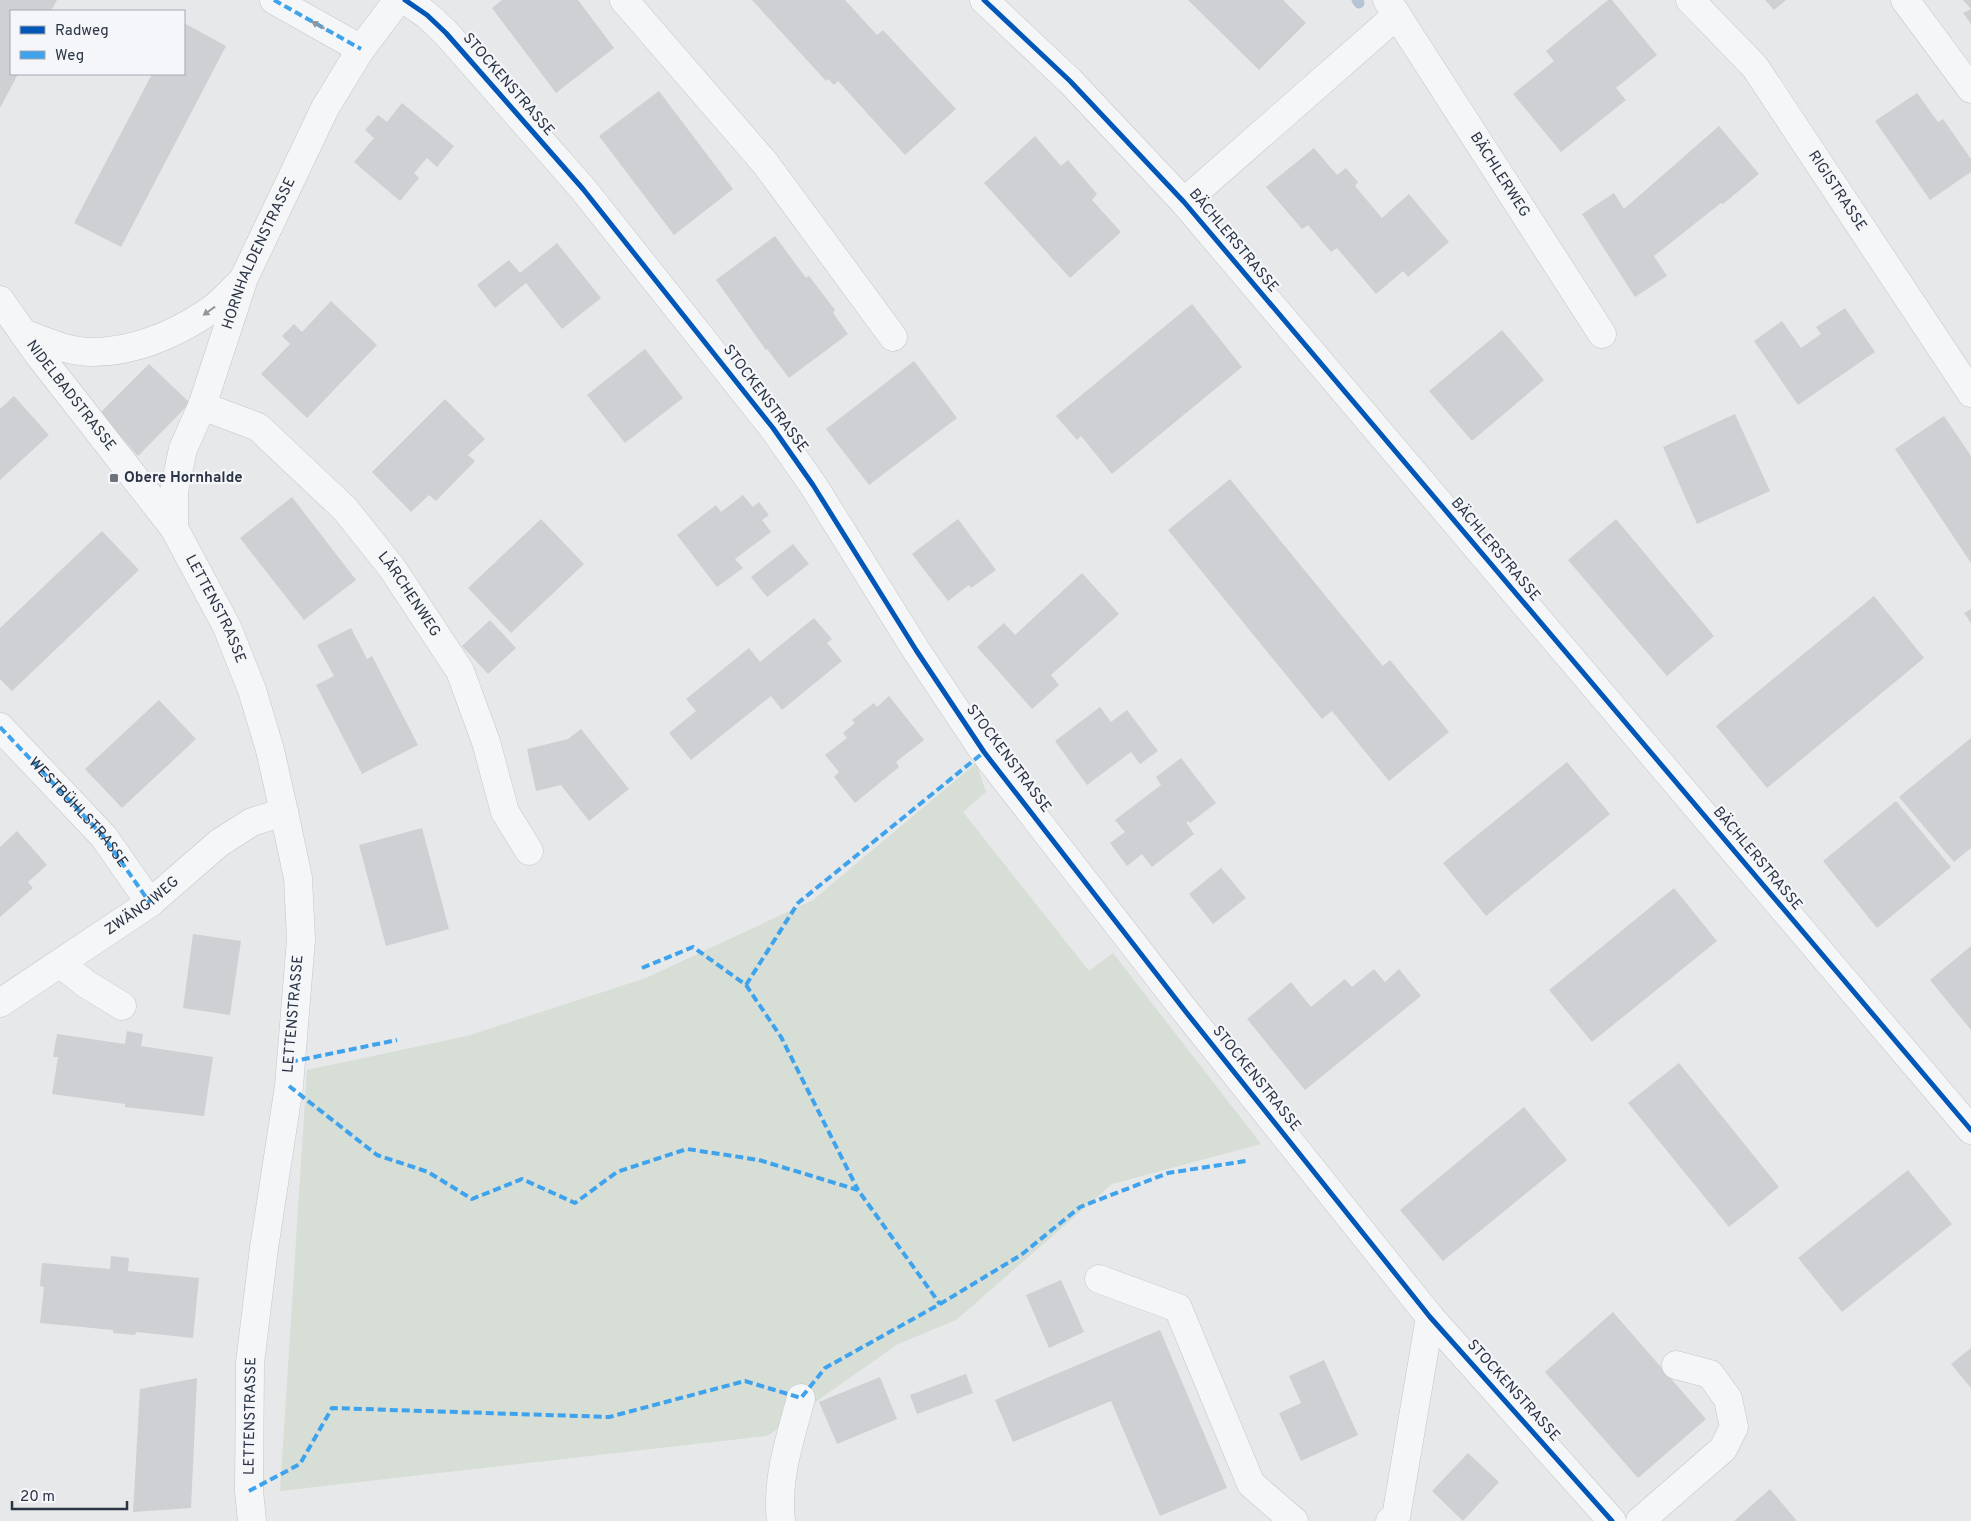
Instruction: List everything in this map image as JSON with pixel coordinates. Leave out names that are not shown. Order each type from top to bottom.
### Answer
[{"type":"street","points":[[274,0],[361,49]]},
{"type":"street","name":"HORNHALDENSTRASSE","points":[[174,528],[174,491],[183,449],[202,406],[244,278],[325,108],[361,49],[398,0]]},
{"type":"street","name":"STOCKENSTRASSE","points":[[405,0],[446,33],[583,190],[773,428],[813,485],[916,650],[984,752],[1186,1012],[1430,1317],[1612,1521]]},
{"type":"street","points":[[624,0],[765,163],[893,337]]},
{"type":"street","name":"BÄCHLERSTRASSE","points":[[984,0],[1070,81],[1184,202],[1971,1130]]},
{"type":"street","name":"RIGISTRASSE","points":[[1690,0],[1755,67],[1971,393]]},
{"type":"street","points":[[1905,0],[1971,89]]},
{"type":"street","name":"BÄCHLERWEG","points":[[1184,202],[1392,7],[1602,334]]},
{"type":"street","name":"NIDELBADSTRASSE","points":[[23,333],[64,348],[88,352],[121,350],[174,332],[210,312],[244,278]]},
{"type":"street","name":"NIDELBADSTRASSE","points":[[0,300],[23,333],[174,528]]},
{"type":"street","name":"LÄRCHENWEG","points":[[202,406],[258,427],[345,509],[392,568],[460,671],[486,742],[504,812],[528,851]]},
{"type":"street","name":"LETTENSTRASSE","points":[[174,528],[227,627],[252,690],[270,750],[298,878],[301,939],[289,1086],[264,1248],[250,1363],[249,1491],[252,1521]]},
{"type":"street","name":"WESTBÜHLSTRASSE","points":[[0,727],[104,837],[150,903]]},
{"type":"street","name":"ZWÄNGIWEG","points":[[0,1002],[61,964],[150,903],[220,843],[252,822],[284,812]]},
{"type":"street","points":[[61,964],[86,984],[122,1006]]},
{"type":"street","points":[[1099,1279],[1178,1308],[1251,1484],[1294,1521]]},
{"type":"street","points":[[1390,1521],[1396,1517],[1430,1317]]},
{"type":"street","points":[[1640,1521],[1723,1449],[1734,1427],[1728,1399],[1710,1374],[1676,1365]]},
{"type":"street","points":[[781,1521],[778,1498],[784,1461],[801,1398]]},
{"type":"shaded area","points":[[976,763],[986,792],[963,812],[1089,971],[1113,953],[1261,1144],[1112,1184],[956,1320],[898,1344],[767,1436],[280,1491],[307,1070],[467,1036],[646,978],[813,900]]},
{"type":"building","points":[[0,0],[57,0],[52,10],[10,10],[10,75],[17,75],[0,108]]},
{"type":"building","points":[[502,0],[578,0],[614,48],[556,93],[492,8]]},
{"type":"building","points":[[752,0],[845,0],[877,35],[883,30],[956,109],[905,155],[838,81],[834,85],[828,79],[826,81]]},
{"type":"building","points":[[1188,0],[1283,0],[1306,23],[1259,70]]},
{"type":"building","points":[[1608,0],[1612,0],[1657,55],[1616,88],[1626,100],[1561,152],[1513,94],[1554,61],[1546,51]]},
{"type":"building","points":[[1765,0],[1786,0],[1774,10]]},
{"type":"building","points":[[1963,0],[1971,0],[1971,9]]},
{"type":"building","points":[[1971,9],[1971,24],[1963,13]]},
{"type":"building","points":[[185,24],[226,46],[121,247],[74,223],[151,75],[185,75]]},
{"type":"building","points":[[659,91],[733,189],[674,235],[599,136]]},
{"type":"building","points":[[1917,93],[1938,122],[1943,119],[1971,159],[1971,172],[1930,200],[1875,121]]},
{"type":"building","points":[[402,103],[454,146],[437,167],[427,158],[414,173],[419,178],[400,201],[354,162],[374,138],[365,130],[378,115],[387,122]]},
{"type":"building","points":[[1719,126],[1759,174],[1654,256],[1667,276],[1635,297],[1582,214],[1614,193],[1624,209]]},
{"type":"building","points":[[1035,136],[1061,166],[1068,160],[1097,194],[1092,200],[1121,232],[1070,278],[984,183]]},
{"type":"building","points":[[1314,148],[1337,175],[1346,168],[1358,182],[1355,186],[1382,218],[1409,194],[1449,242],[1408,277],[1403,271],[1376,294],[1337,248],[1331,252],[1308,225],[1302,229],[1266,187]]},
{"type":"building","points":[[775,236],[806,278],[809,276],[835,310],[833,313],[848,334],[789,378],[766,350],[716,280]]},
{"type":"building","points":[[557,243],[601,298],[562,329],[526,283],[495,308],[477,285],[509,260],[520,273]]},
{"type":"building","points":[[331,301],[377,345],[307,418],[261,374],[290,344],[282,336],[294,324],[302,332]]},
{"type":"building","points":[[1192,304],[1242,367],[1112,474],[1081,436],[1077,440],[1056,416]]},
{"type":"building","points":[[1845,308],[1875,352],[1798,405],[1754,341],[1782,321],[1801,348],[1821,334],[1816,327]]},
{"type":"building","points":[[1502,330],[1544,380],[1472,441],[1429,391]]},
{"type":"building","points":[[645,349],[683,398],[625,443],[587,395]]},
{"type":"building","points":[[914,361],[957,418],[869,485],[826,429]]},
{"type":"building","points":[[149,364],[190,403],[138,456],[100,413]]},
{"type":"building","points":[[14,396],[49,435],[0,480],[0,409]]},
{"type":"building","points":[[445,399],[485,439],[468,455],[475,461],[436,501],[429,495],[411,512],[372,472]]},
{"type":"building","points":[[1735,414],[1770,491],[1697,524],[1663,447]]},
{"type":"building","points":[[1944,416],[1971,456],[1971,563],[1895,449]]},
{"type":"building","points":[[1230,479],[1383,666],[1390,660],[1449,732],[1389,781],[1332,711],[1322,719],[1168,530]]},
{"type":"building","points":[[743,495],[753,507],[759,502],[769,515],[762,520],[771,532],[735,559],[743,568],[717,587],[677,535],[716,505],[721,512]]},
{"type":"building","points":[[292,497],[356,580],[304,620],[240,538]]},
{"type":"building","points":[[541,519],[584,564],[511,633],[468,588]]},
{"type":"building","points":[[958,519],[996,570],[971,588],[969,585],[948,601],[912,554]]},
{"type":"building","points":[[1616,519],[1714,636],[1667,676],[1568,560]]},
{"type":"building","points":[[102,531],[139,570],[12,691],[0,679],[0,628]]},
{"type":"building","points":[[793,544],[809,564],[767,597],[751,577]]},
{"type":"building","points":[[1082,573],[1119,614],[1051,675],[1059,685],[1032,709],[977,647],[1004,623],[1015,635]]},
{"type":"building","points":[[1874,596],[1924,658],[1767,788],[1716,726]]},
{"type":"building","points":[[1971,609],[1971,623],[1964,613]]},
{"type":"building","points":[[814,618],[832,639],[827,643],[842,661],[782,710],[771,696],[691,760],[669,733],[696,711],[686,699],[749,648],[760,662]]},
{"type":"building","points":[[490,620],[516,648],[488,674],[462,646]]},
{"type":"building","points":[[351,628],[367,659],[372,656],[418,745],[362,774],[316,685],[334,676],[317,645]]},
{"type":"building","points":[[889,696],[924,740],[896,762],[899,767],[855,803],[834,777],[839,772],[825,755],[847,738],[843,733],[855,723],[852,720],[874,703],[877,707]]},
{"type":"building","points":[[159,700],[196,739],[122,808],[85,769]]},
{"type":"building","points":[[1100,707],[1111,722],[1127,710],[1158,751],[1140,764],[1131,752],[1087,785],[1055,741]]},
{"type":"building","points":[[581,729],[629,789],[589,821],[561,785],[536,791],[527,749],[568,739]]},
{"type":"building","points":[[1971,738],[1971,848],[1954,862],[1899,797]]},
{"type":"building","points":[[1181,758],[1216,803],[1190,823],[1186,822],[1194,834],[1152,867],[1142,854],[1127,866],[1110,843],[1125,832],[1115,820],[1161,785],[1156,777]]},
{"type":"building","points":[[1567,762],[1610,814],[1486,916],[1443,863]]},
{"type":"building","points":[[1896,801],[1951,867],[1877,928],[1823,861]]},
{"type":"building","points":[[422,828],[449,929],[386,946],[359,845]]},
{"type":"building","points":[[17,831],[47,865],[28,882],[33,888],[0,917],[0,847]]},
{"type":"building","points":[[1221,868],[1246,898],[1213,924],[1189,894]]},
{"type":"building","points":[[1674,888],[1717,941],[1592,1042],[1549,990]]},
{"type":"building","points":[[193,934],[241,941],[230,1015],[183,1008]]},
{"type":"building","points":[[1971,946],[1971,1030],[1930,980]]},
{"type":"building","points":[[1374,969],[1385,982],[1399,969],[1421,996],[1305,1090],[1247,1019],[1291,982],[1311,1007],[1345,979],[1352,987]]},
{"type":"building","points":[[127,1031],[143,1034],[141,1046],[213,1057],[204,1116],[125,1107],[125,1104],[52,1094],[58,1057],[53,1057],[57,1034],[125,1044]]},
{"type":"building","points":[[1679,1063],[1779,1187],[1729,1227],[1628,1103]]},
{"type":"building","points":[[1524,1107],[1567,1160],[1443,1261],[1400,1210]]},
{"type":"building","points":[[1908,1170],[1952,1224],[1842,1312],[1798,1258]]},
{"type":"building","points":[[111,1256],[129,1258],[128,1271],[199,1278],[193,1338],[136,1332],[135,1335],[113,1333],[113,1330],[40,1323],[44,1287],[40,1286],[42,1263],[110,1269]]},
{"type":"building","points":[[1061,1280],[1084,1332],[1049,1348],[1026,1295]]},
{"type":"building","points":[[1613,1312],[1706,1419],[1638,1478],[1545,1372]]},
{"type":"building","points":[[1160,1330],[1227,1488],[1160,1516],[1111,1401],[1013,1442],[995,1400]]},
{"type":"building","points":[[1971,1348],[1971,1388],[1951,1364]]},
{"type":"building","points":[[1324,1360],[1358,1435],[1301,1461],[1279,1413],[1301,1403],[1289,1376]]},
{"type":"building","points":[[966,1374],[973,1393],[917,1414],[910,1395]]},
{"type":"building","points":[[880,1377],[897,1419],[837,1444],[819,1402]]},
{"type":"building","points":[[197,1378],[191,1508],[133,1512],[140,1389]]},
{"type":"building","points":[[1468,1453],[1499,1482],[1463,1521],[1432,1491]]},
{"type":"building","points":[[1770,1489],[1797,1521],[1734,1521]]},
{"type":"marked path","points":[[274,0],[361,49]]},
{"type":"marked path","points":[[0,727],[104,837],[150,903]]},
{"type":"marked path","points":[[746,985],[798,903],[984,752]]},
{"type":"marked path","points":[[642,968],[693,947],[746,985],[781,1037],[858,1190]]},
{"type":"marked path","points":[[290,1062],[397,1040]]},
{"type":"marked path","points":[[289,1086],[377,1155],[428,1172],[472,1199],[522,1179],[575,1203],[617,1172],[687,1149],[759,1160],[858,1190],[940,1304]]},
{"type":"marked path","points":[[249,1491],[300,1464],[332,1408],[609,1417],[745,1381],[801,1398],[825,1368],[940,1304],[1021,1255],[1080,1207],[1168,1173],[1246,1161]]},
{"type":"cycle path","points":[[405,0],[427,15],[446,33],[583,189],[773,428],[813,485],[916,650],[984,752],[1186,1012],[1430,1317],[1612,1521]]},
{"type":"cycle path","points":[[984,0],[1070,81],[1184,202],[1971,1130]]},
{"type":"place","name":"Obere Hornhalde","points":[[114,478]]}]
